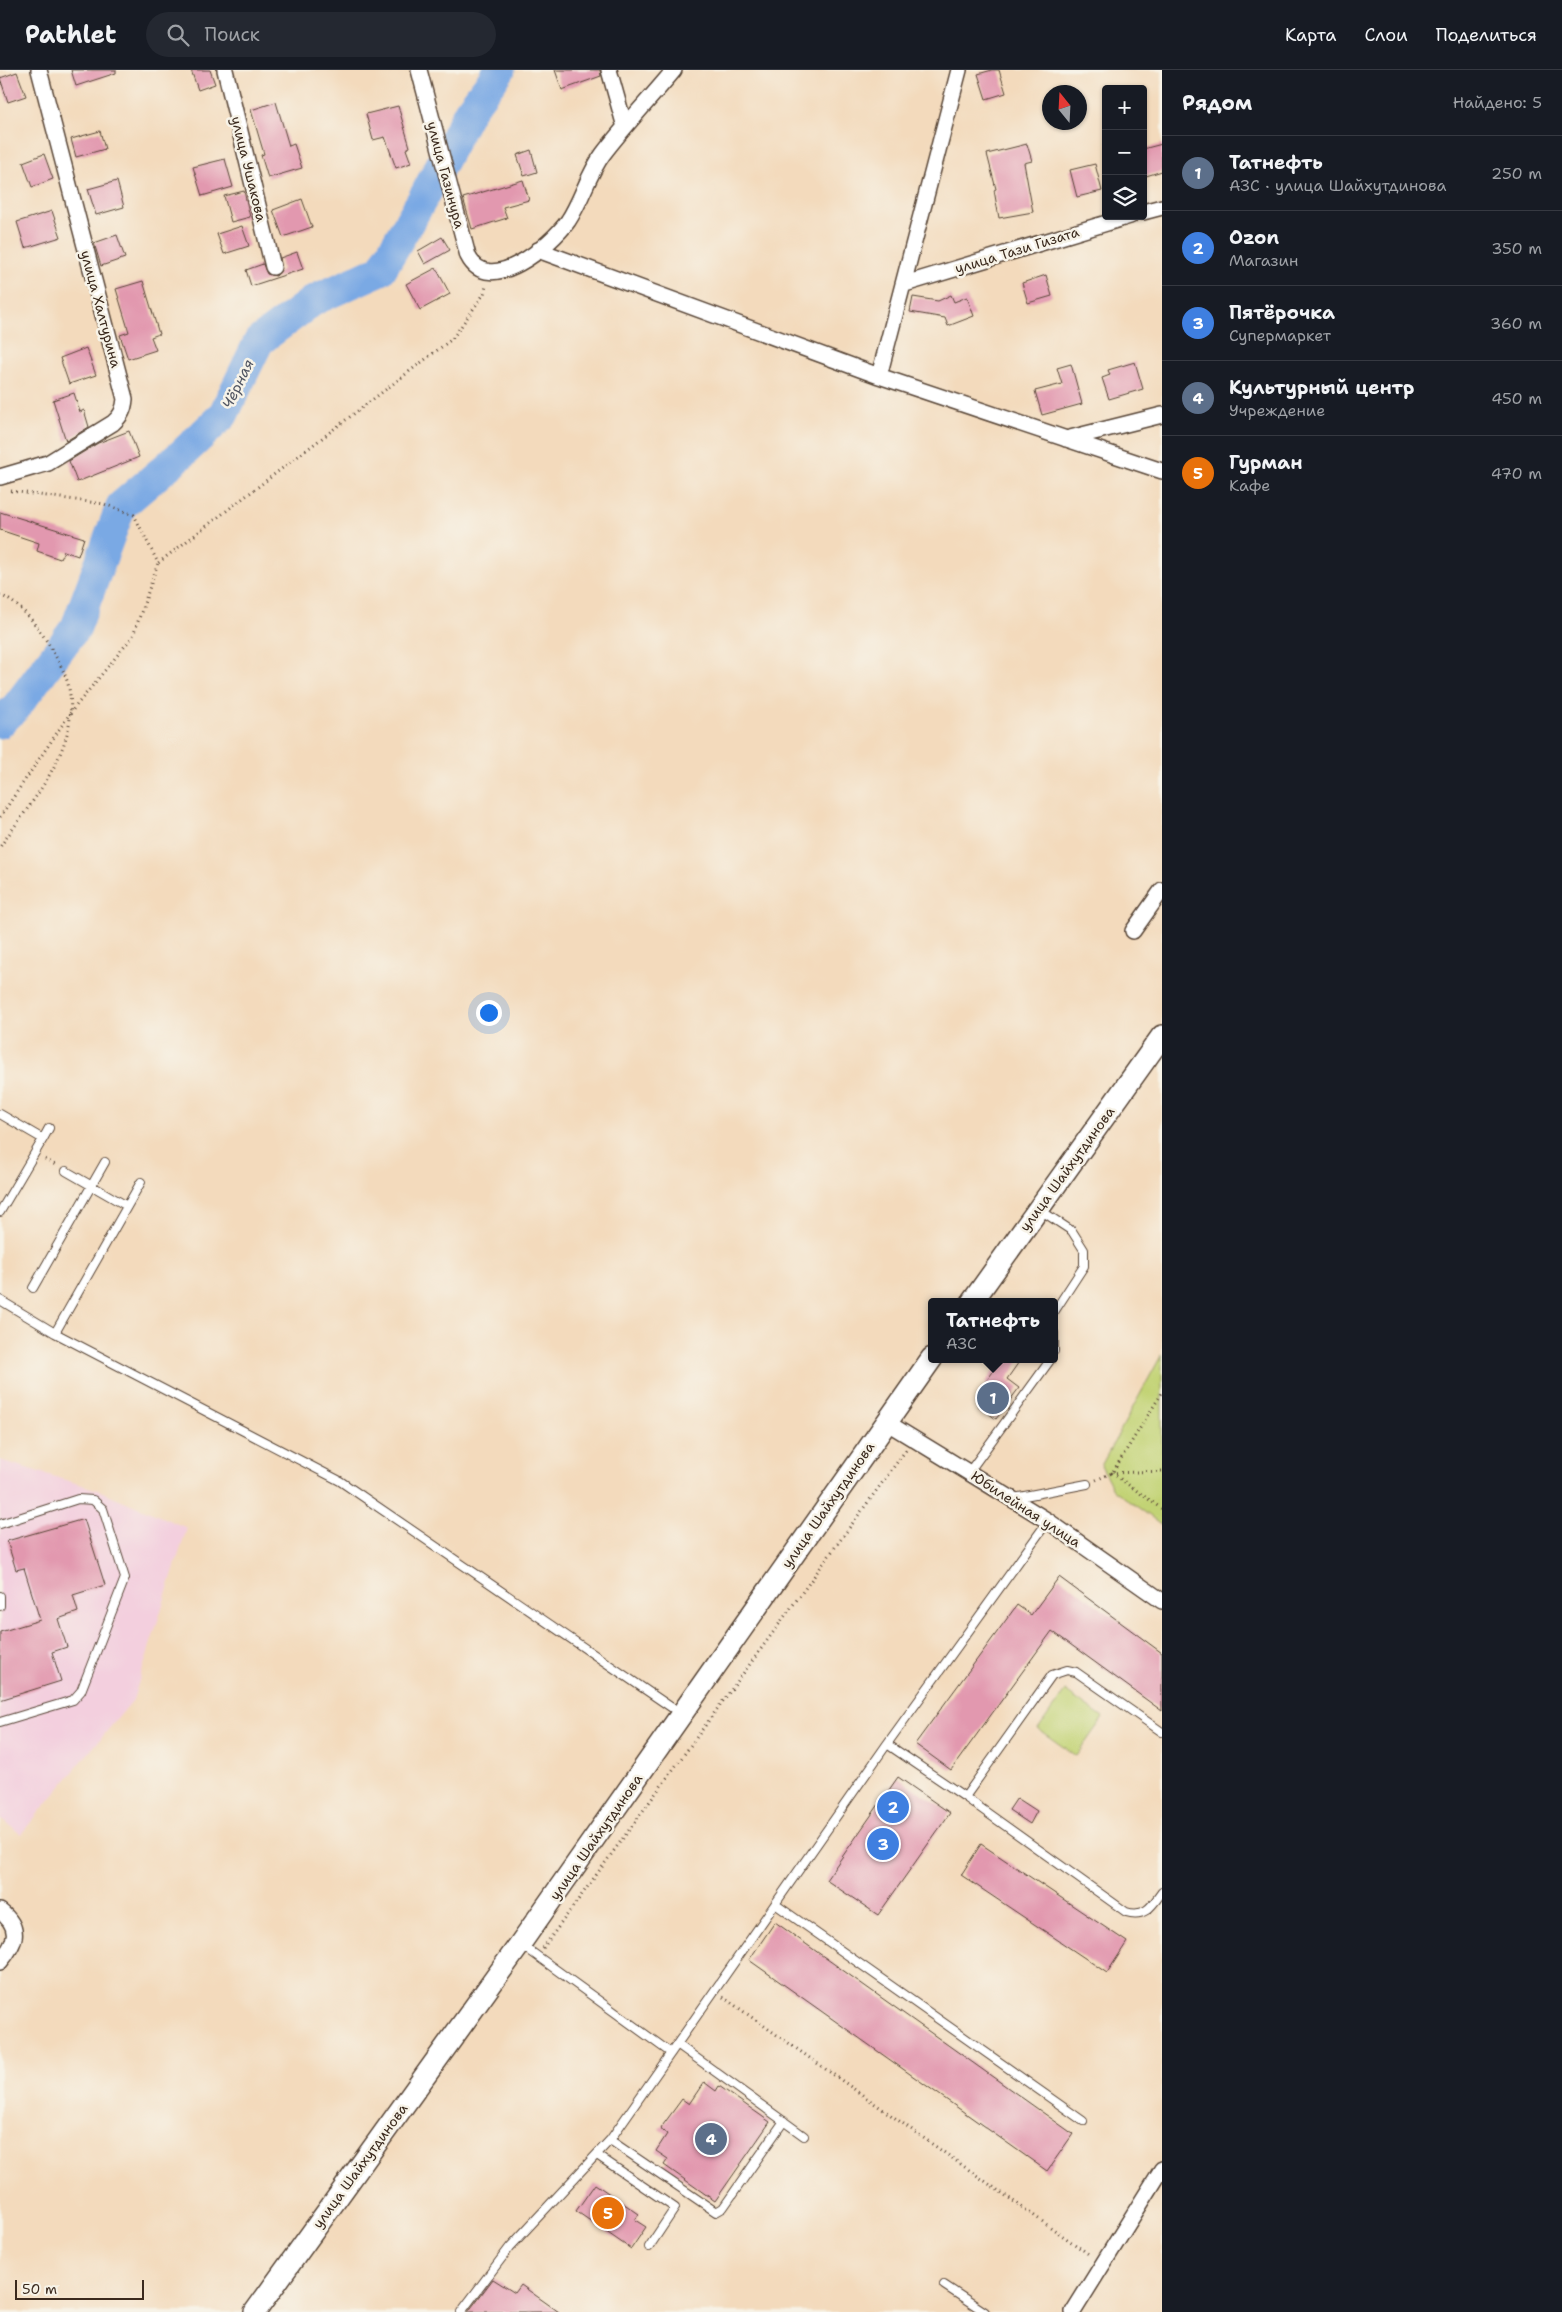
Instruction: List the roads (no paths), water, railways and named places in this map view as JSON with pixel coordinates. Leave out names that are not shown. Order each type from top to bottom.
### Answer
[{"type":"main road","name":"улица Шайхутдинова","points":[[975,1298],[1162,1036]]},
{"type":"main road","name":"улица Шайхутдинова","points":[[255,2312],[529,1950],[682,1715],[928,1363]]},
{"type":"street","name":"улица Халтурина","points":[[0,477],[48,463],[113,423],[119,418],[124,406],[122,390],[39,70]]},
{"type":"street","name":"улица Ушакова","points":[[224,70],[273,267]]},
{"type":"street","name":"улица Газинура","points":[[419,70],[468,256],[474,267],[485,272],[497,272],[511,267],[538,250]]},
{"type":"street","points":[[609,70],[625,127]]},
{"type":"street","points":[[674,70],[625,127],[594,168],[567,222],[538,250],[879,376],[1162,471]]},
{"type":"street","points":[[879,376],[905,284],[959,70]]},
{"type":"street","points":[[1147,211],[1162,207]]},
{"type":"street","name":"улица Тази Гизата","points":[[905,284],[1117,220]]},
{"type":"street","points":[[1066,439],[1162,416]]},
{"type":"street","points":[[1133,931],[1162,890]]},
{"type":"street","name":"Юбилейная улица","points":[[886,1422],[1048,1521],[1162,1601]]},
{"type":"street","points":[[0,1911],[11,1924],[15,1936],[12,1947],[0,1962]]},
{"type":"street","points":[[1073,2312],[1162,2169]]},
{"type":"lane","points":[[0,1114],[43,1139]]},
{"type":"lane","points":[[0,1212],[49,1128]]},
{"type":"lane","points":[[33,1288],[105,1162]]},
{"type":"lane","points":[[66,1171],[128,1206]]},
{"type":"lane","points":[[55,1333],[141,1182]]},
{"type":"lane","points":[[1038,1209],[1072,1231],[1084,1250],[1084,1266],[1058,1306]]},
{"type":"lane","points":[[0,1300],[55,1333],[340,1481],[682,1715]]},
{"type":"lane","points":[[969,1472],[1048,1363]]},
{"type":"lane","points":[[1012,1498],[1087,1484]]},
{"type":"lane","points":[[0,1524],[78,1500],[93,1500],[103,1509],[126,1578],[82,1691],[78,1696],[64,1703],[0,1722]]},
{"type":"lane","points":[[461,2312],[510,2247],[610,2140],[887,1744],[1048,1521]]},
{"type":"lane","points":[[0,1596],[0,1606]]},
{"type":"lane","points":[[965,1797],[1052,1675],[1058,1671],[1076,1672],[1083,1676],[1162,1732]]},
{"type":"lane","points":[[887,1744],[1126,1912],[1132,1914],[1145,1912],[1151,1908],[1162,1892]]},
{"type":"lane","points":[[775,1904],[1084,2121]]},
{"type":"lane","points":[[529,1950],[671,2053]]},
{"type":"lane","points":[[677,2044],[804,2136]]},
{"type":"lane","points":[[610,2140],[716,2212],[723,2208],[784,2121]]},
{"type":"lane","points":[[597,2155],[675,2208],[649,2248]]},
{"type":"lane","points":[[944,2285],[985,2312]]},
{"type":"waterway","name":"Чёрная","points":[[0,723],[17,706],[76,627],[121,506],[183,453],[223,415],[259,341],[314,300],[381,270],[426,193],[469,111],[500,70]]},
{"type":"place","name":"Татнефть","points":[[993,1398]]},
{"type":"place","name":"Ozon","points":[[893,1807]]},
{"type":"place","name":"Пятёрочка","points":[[883,1844]]},
{"type":"place","name":"Культурный центр","points":[[711,2139]]},
{"type":"place","name":"Гурман","points":[[608,2213]]}]
